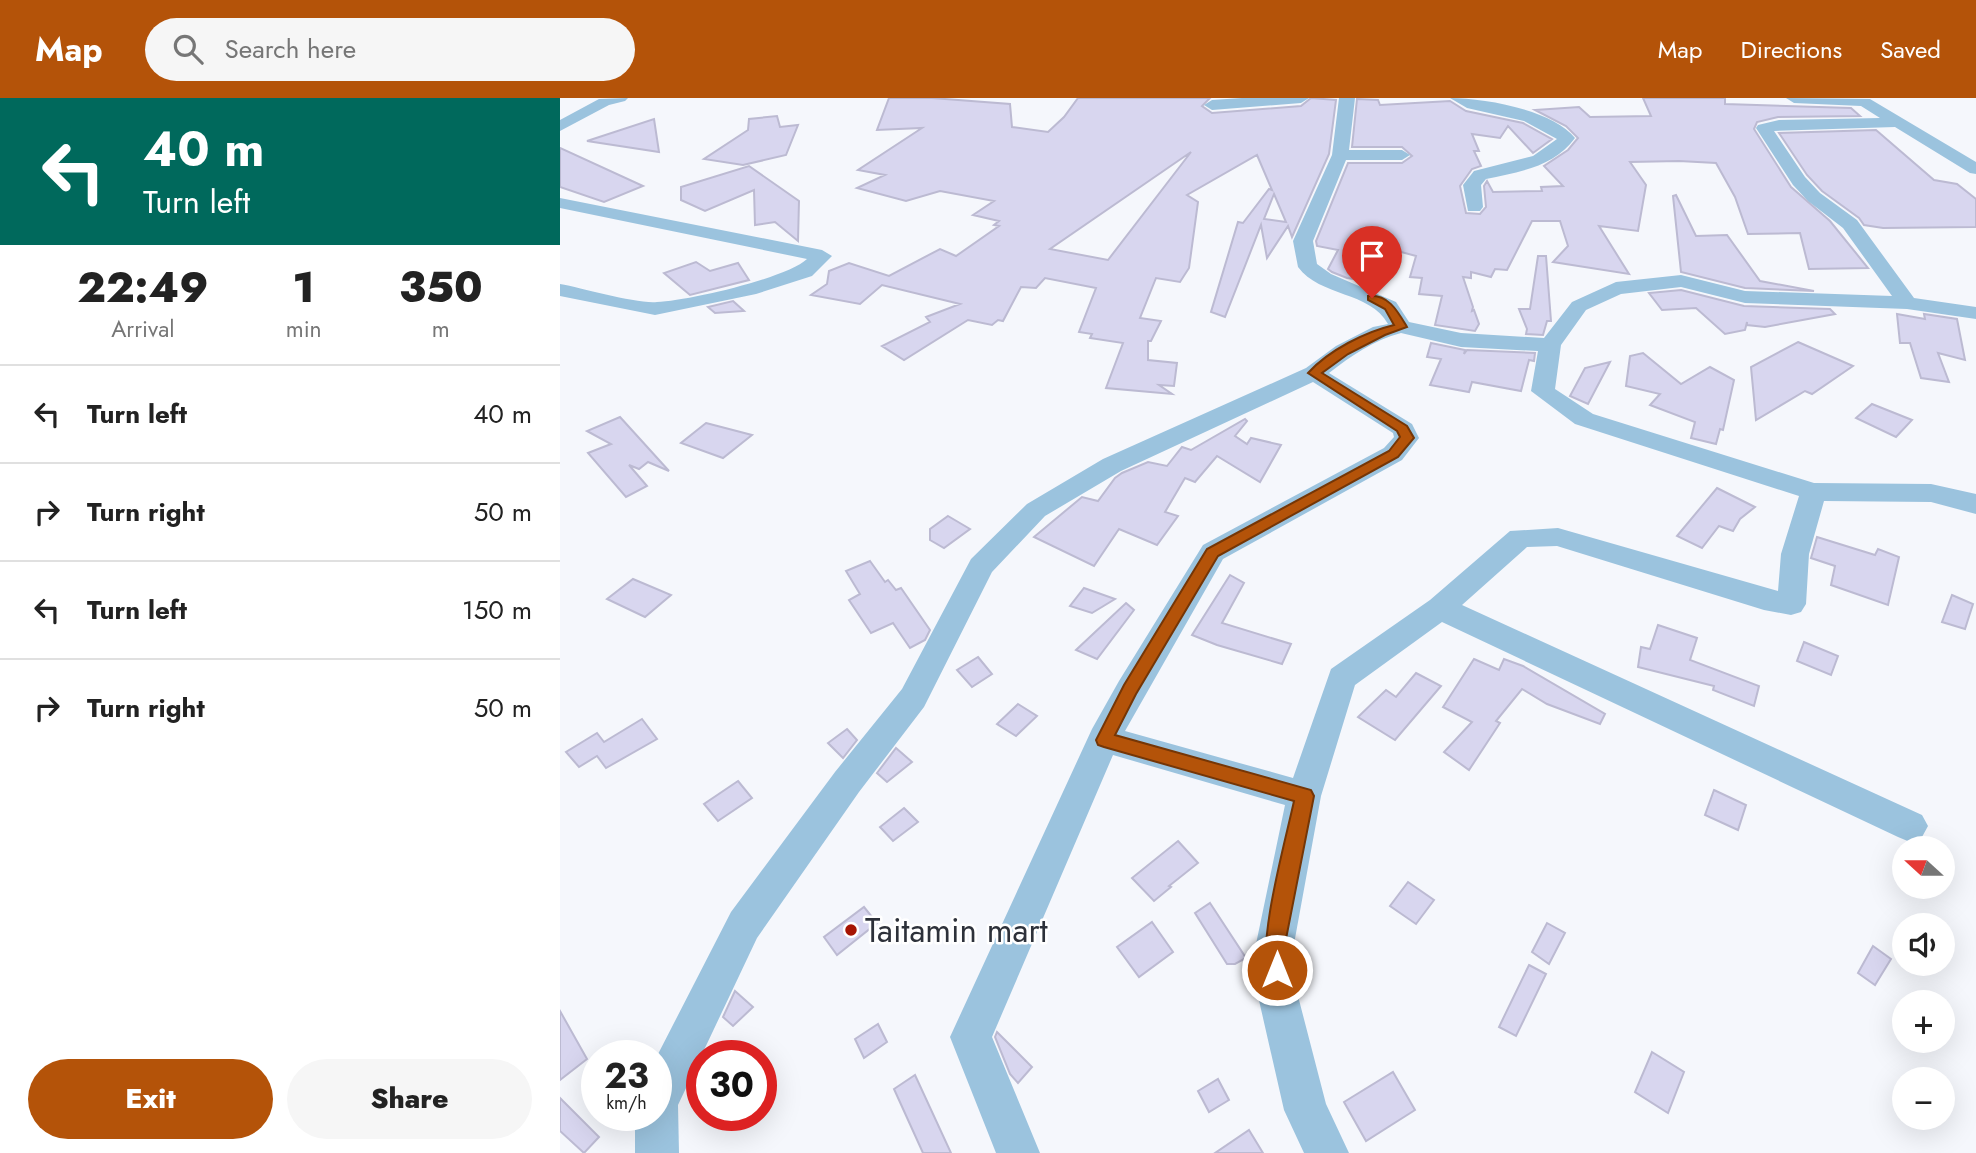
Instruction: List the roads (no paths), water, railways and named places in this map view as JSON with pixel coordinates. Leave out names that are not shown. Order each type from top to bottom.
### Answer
[{"type":"street","points":[[560,126],[604,102],[620,98]]},
{"type":"street","points":[[1212,105],[1301,98]]},
{"type":"street","points":[[1347,98],[1340,155],[1303,241],[1308,267],[1324,278],[1389,306],[1401,327]]},
{"type":"street","points":[[1458,98],[1476,107],[1517,113],[1555,129],[1567,138],[1558,150],[1523,166],[1480,175],[1472,185],[1474,207]]},
{"type":"street","points":[[1794,98],[1865,102],[1976,169]]},
{"type":"street","points":[[1898,122],[1779,125],[1764,128],[1799,181],[1814,197],[1850,224],[1907,303]]},
{"type":"street","points":[[1340,155],[1402,155]]},
{"type":"street","points":[[560,204],[822,256],[805,272],[760,287],[655,309],[560,290]]},
{"type":"street","points":[[1974,498],[1931,494],[1813,492],[1584,419],[1543,391],[1550,345],[1579,306],[1616,288],[1681,281],[1745,297],[1907,303],[1976,313]]},
{"type":"street","points":[[657,1153],[656,1103],[744,925],[847,782],[913,698],[981,566],[1036,510],[1112,465],[1314,373],[1344,351],[1381,332],[1401,327],[1461,340],[1550,345]]},
{"type":"street","points":[[1018,1153],[971,1037],[1104,740],[1130,690],[1213,552],[1394,454],[1407,438],[1403,429],[1314,373]]},
{"type":"street","points":[[1327,1153],[1306,1110],[1279,996],[1275,944],[1304,796],[1342,678],[1440,608],[1520,538],[1558,537],[1764,599],[1791,604],[1795,554],[1813,492]]},
{"type":"street","points":[[1440,608],[1910,826]]},
{"type":"street","points":[[1104,740],[1304,796]]},
{"type":"place","name":"Taitamin mart","points":[[851,930]]}]
